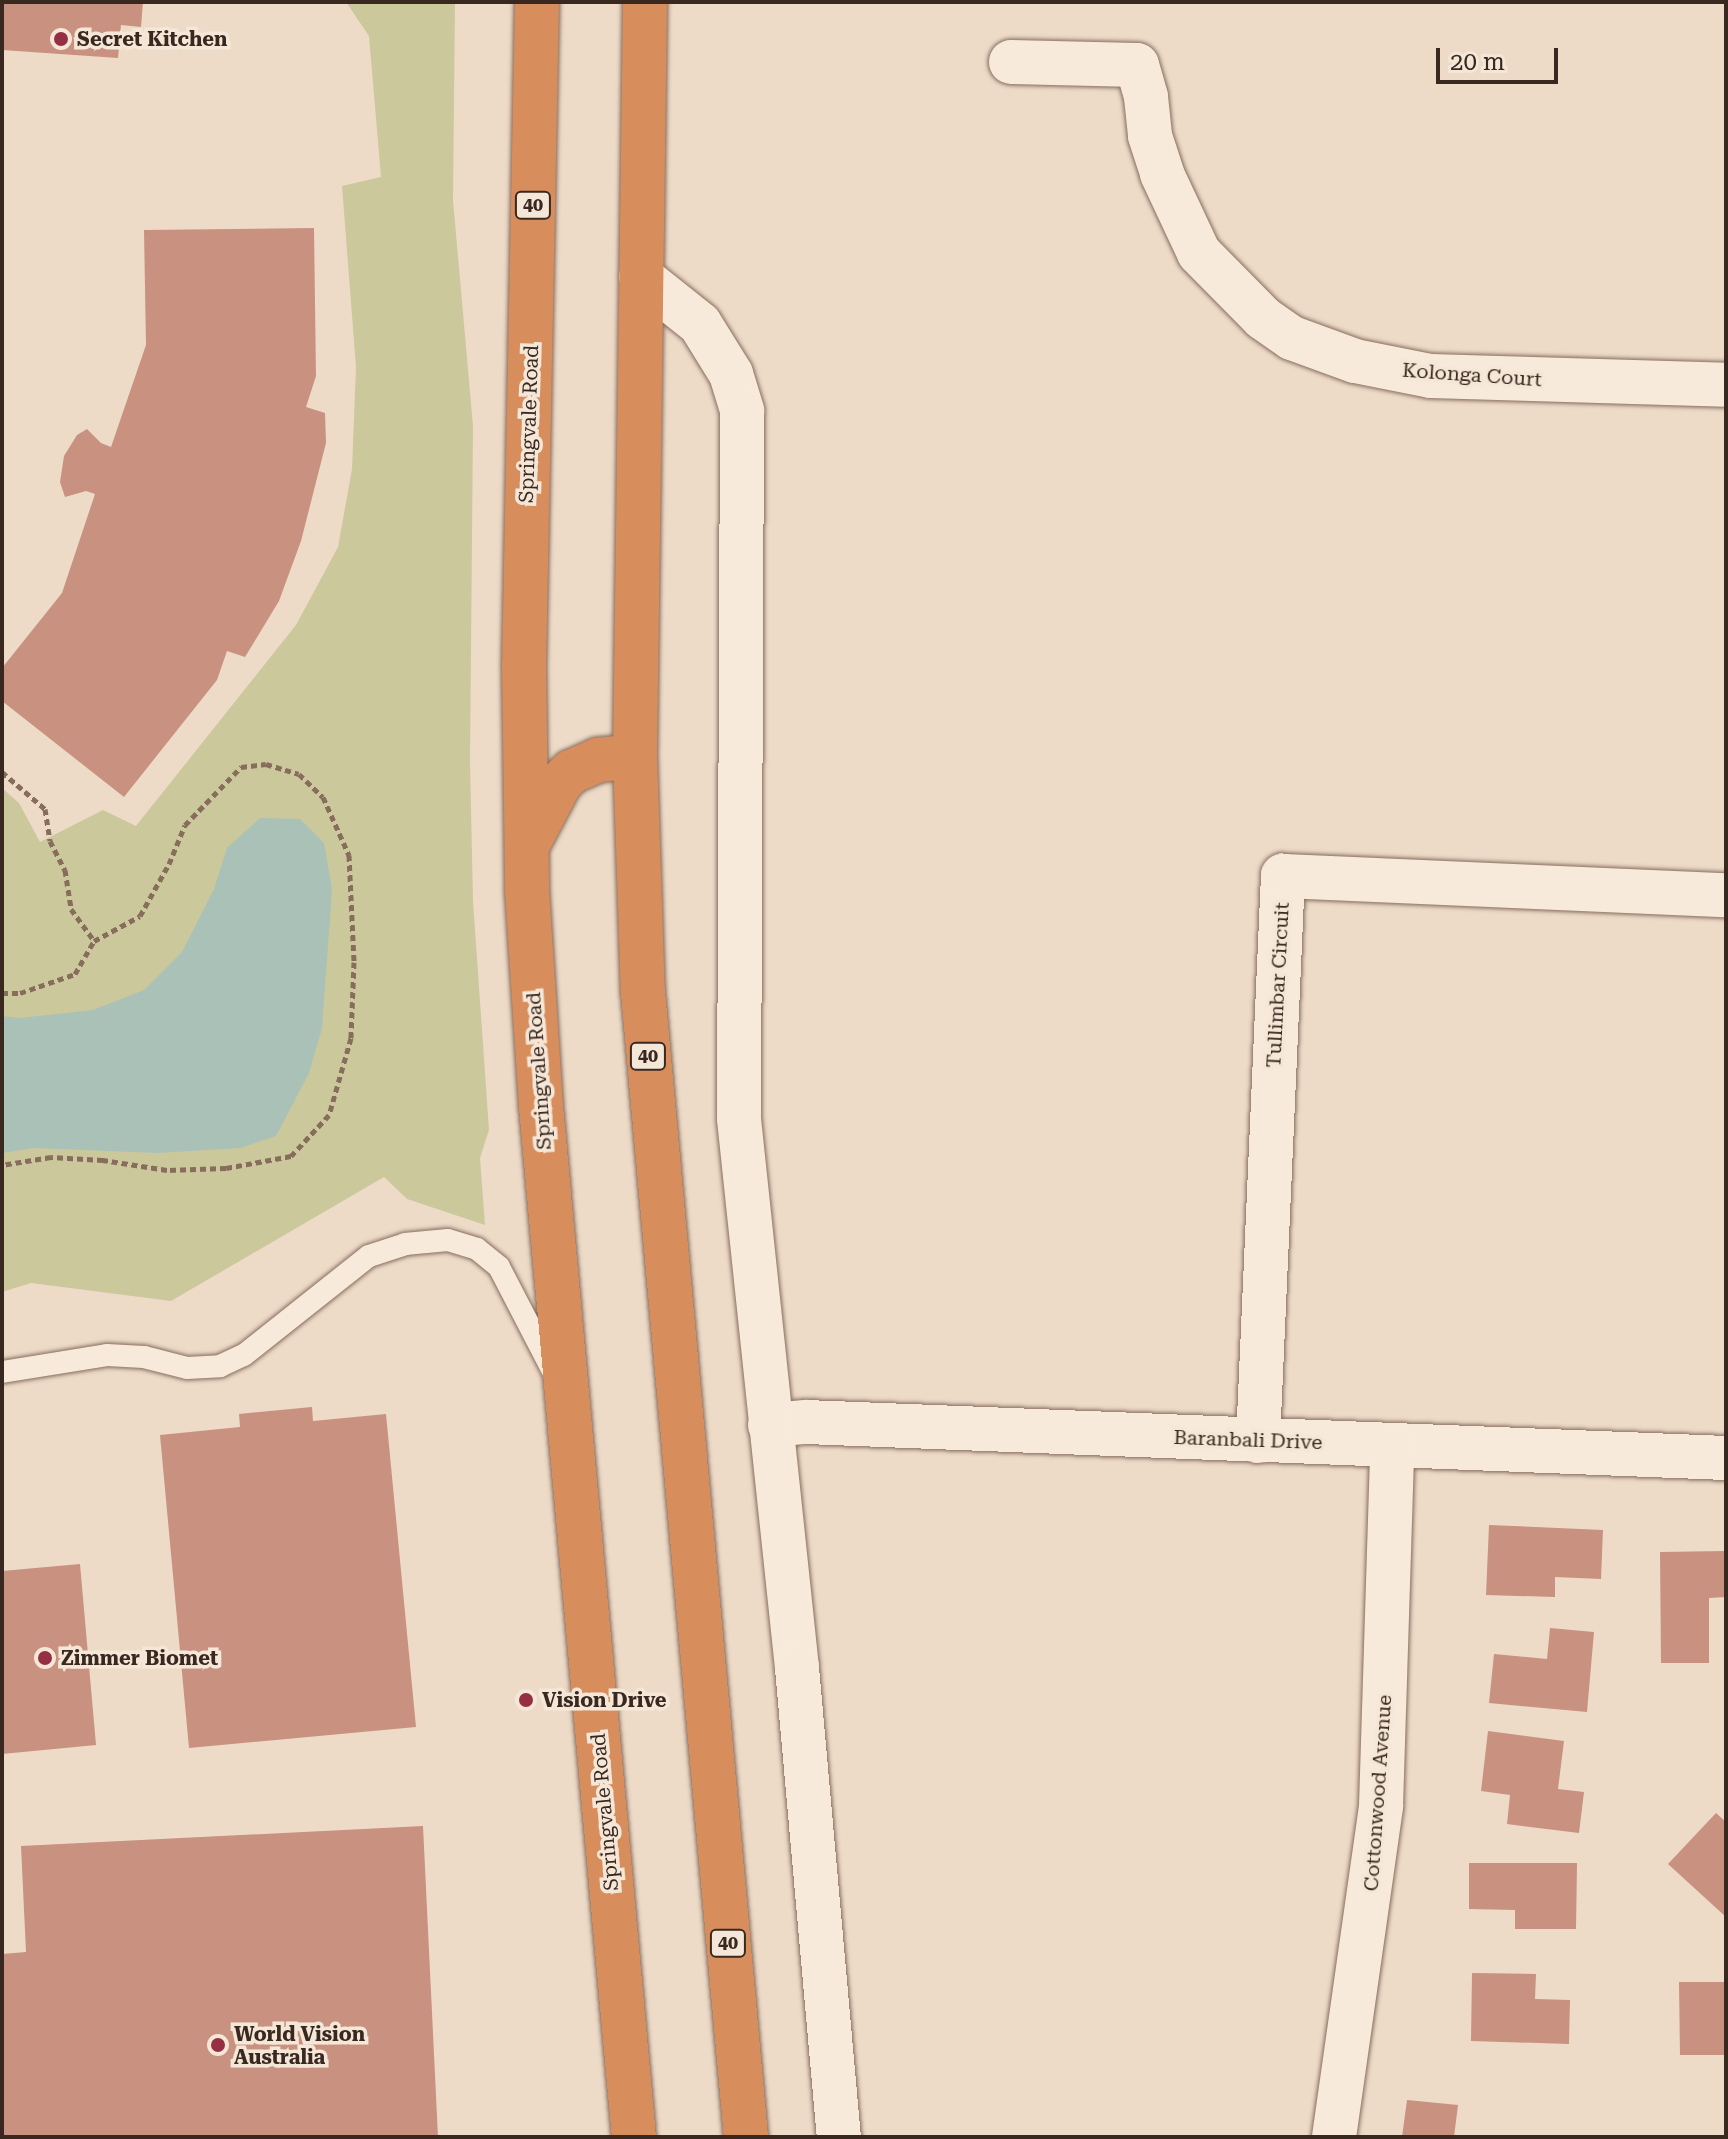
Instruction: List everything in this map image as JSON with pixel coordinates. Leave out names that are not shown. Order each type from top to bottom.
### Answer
[{"type":"highway","name":"Springvale Road","points":[[537,2],[524,665],[526,848],[537,1058],[634,2137]]},
{"type":"highway","name":"40","points":[[645,2],[635,756],[643,992],[746,2137]]},
{"type":"highway","points":[[526,848],[560,783],[571,772],[598,760],[635,756]]},
{"type":"street","name":"Kolonga Court","points":[[1011,62],[1137,65],[1146,97],[1150,136],[1162,174],[1199,253],[1263,318],[1292,338],[1355,361],[1431,376],[1726,385]]},
{"type":"street","points":[[641,277],[700,324],[731,374],[742,411],[739,1119],[797,1668],[839,2137]]},
{"type":"street","name":"Tullimbar Circuit","points":[[1258,1441],[1283,876],[1726,895]]},
{"type":"street","name":"Baranbali Drive","points":[[770,1425],[806,1422],[1726,1458]]},
{"type":"street","name":"Cottonwood Avenue","points":[[1334,2137],[1381,1806],[1392,1446]]},
{"type":"lane","points":[[2,1372],[107,1355],[144,1357],[187,1368],[220,1366],[244,1355],[369,1256],[405,1244],[448,1240],[465,1243],[489,1257],[510,1284],[567,1400]]},
{"type":"path","points":[[2,993],[20,993],[75,974],[94,941],[140,916],[169,864],[185,825],[241,767],[266,764],[299,774],[323,797],[349,855],[354,962],[351,1038],[329,1115],[291,1156],[226,1168],[167,1170],[103,1160],[51,1157],[2,1165]]},
{"type":"path","points":[[2,772],[45,809],[50,841],[65,870],[71,909],[94,941]]},
{"type":"shaded area","points":[[346,2],[455,2],[453,200],[473,426],[470,762],[473,901],[489,1130],[480,1158],[485,1225],[407,1199],[384,1177],[171,1301],[31,1283],[2,1292],[2,788],[19,803],[40,842],[103,810],[136,826],[296,625],[338,547],[352,469],[356,367],[342,186],[381,177],[369,36]]},
{"type":"shaded area","points":[[260,818],[300,819],[324,843],[332,889],[322,1028],[309,1073],[276,1136],[240,1148],[158,1153],[34,1148],[2,1153],[2,1016],[20,1018],[93,1010],[144,990],[182,952],[214,889],[227,848]]},
{"type":"building","name":"Secret Kitchen","points":[[2,2],[143,2],[141,27],[121,25],[118,58],[2,50]]},
{"type":"building","points":[[314,228],[316,376],[306,407],[325,413],[326,443],[301,541],[279,601],[245,657],[227,651],[217,680],[124,797],[2,701],[2,668],[62,593],[95,494],[86,491],[65,497],[60,482],[64,456],[77,435],[87,429],[101,443],[111,447],[146,345],[144,230]]},
{"type":"building","points":[[312,1407],[313,1421],[386,1414],[416,1727],[189,1748],[160,1435],[240,1427],[239,1414]]},
{"type":"building","points":[[1489,1525],[1603,1530],[1601,1579],[1555,1577],[1555,1597],[1486,1595]]},
{"type":"building","points":[[1726,1551],[1726,1597],[1709,1598],[1709,1663],[1661,1663],[1660,1552]]},
{"type":"building","name":"Zimmer Biomet","points":[[80,1564],[96,1745],[2,1754],[2,1571]]},
{"type":"building","points":[[1550,1628],[1594,1632],[1587,1712],[1489,1703],[1494,1654],[1547,1659]]},
{"type":"building","points":[[1488,1731],[1564,1741],[1558,1789],[1584,1792],[1579,1833],[1507,1824],[1510,1795],[1481,1791]]},
{"type":"building","points":[[1716,1813],[1726,1822],[1726,1917],[1668,1864]]},
{"type":"building","name":"World Vision Australia","points":[[423,1826],[438,2137],[2,2137],[2,1954],[26,1952],[21,1846]]},
{"type":"building","points":[[1469,1863],[1577,1863],[1576,1929],[1515,1929],[1515,1910],[1469,1909]]},
{"type":"building","points":[[1472,1973],[1536,1974],[1535,1999],[1570,2000],[1569,2044],[1471,2041]]},
{"type":"building","points":[[1679,1982],[1726,1982],[1726,2055],[1680,2055]]},
{"type":"building","points":[[1407,2100],[1458,2105],[1454,2137],[1402,2137]]},
{"type":"place","name":"Secret Kitchen","points":[[61,39]]},
{"type":"place","name":"Zimmer Biomet","points":[[45,1658]]},
{"type":"place","name":"Vision Drive","points":[[526,1700]]},
{"type":"place","name":"World Vision Australia","points":[[218,2045]]}]
